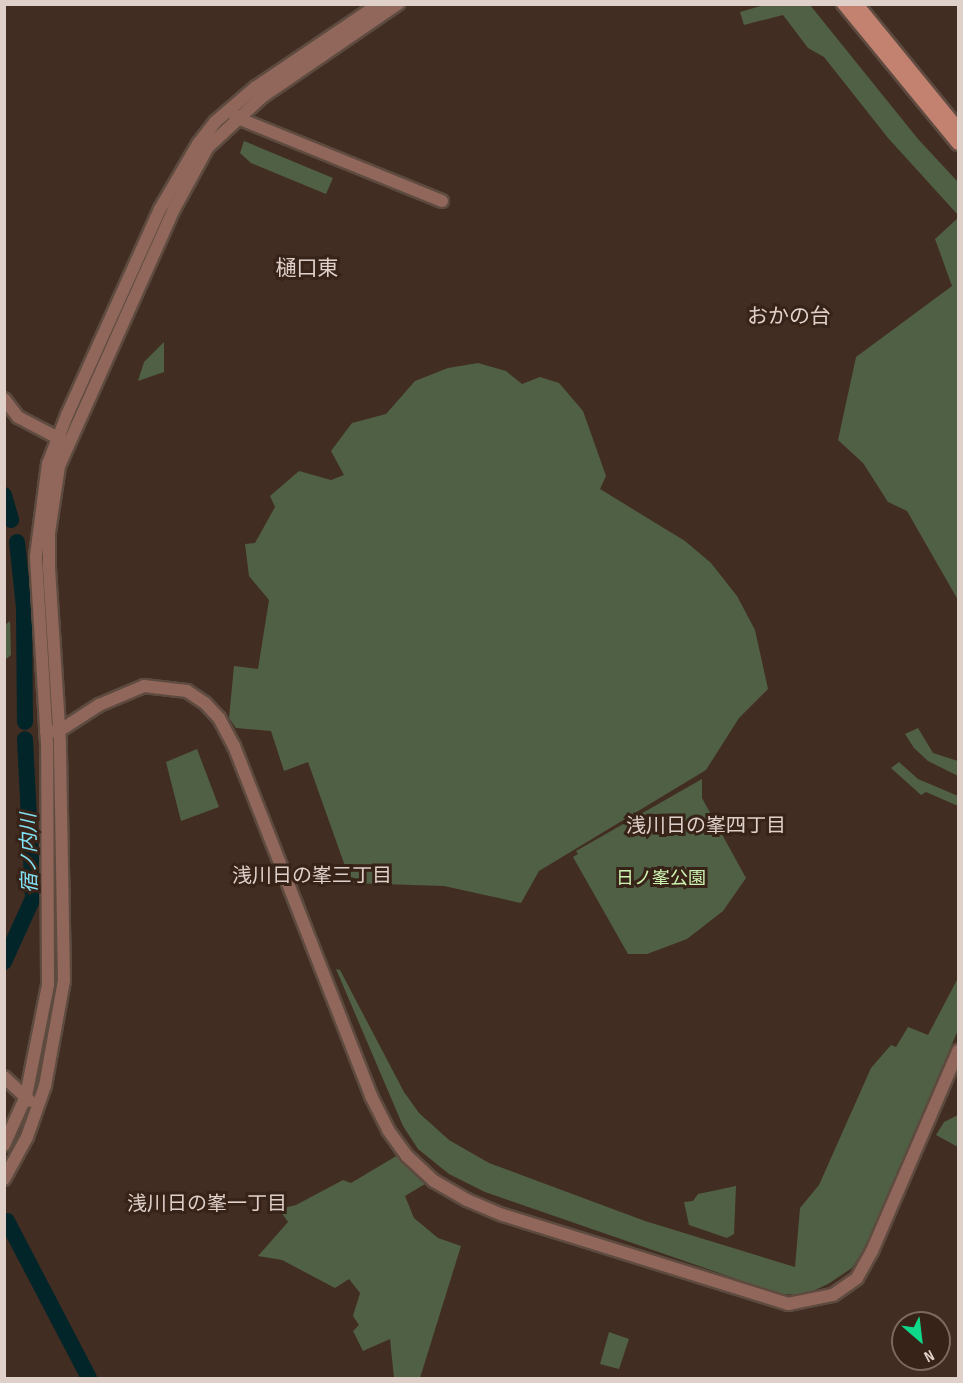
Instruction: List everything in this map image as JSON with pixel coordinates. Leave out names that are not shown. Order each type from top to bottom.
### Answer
[{"type":"main road","points":[[843,4],[958,144]]},
{"type":"main road","points":[[857,4],[958,128]]},
{"type":"street","points":[[4,1145],[26,1096],[45,1012],[50,962],[46,732],[36,534],[43,487],[168,192],[198,144],[256,87],[379,4]]},
{"type":"street","points":[[232,113],[398,4]]},
{"type":"street","points":[[232,113],[441,201]]},
{"type":"street","points":[[4,399],[18,417],[63,440]]},
{"type":"street","points":[[4,1179],[27,1137],[52,1062],[64,980],[59,731],[49,532],[63,440]]},
{"type":"street","points":[[46,732],[59,731],[99,705],[144,686],[187,691],[205,703],[219,718],[234,746],[371,1096],[388,1130],[407,1156],[434,1181],[467,1200],[503,1215],[788,1304],[833,1295],[857,1278],[872,1251],[958,1051]]},
{"type":"street","points":[[4,1077],[38,1107]]},
{"type":"green space","points":[[767,4],[810,5],[918,139],[958,182],[958,215],[888,138],[824,57],[808,48],[783,15],[744,25],[740,12]]},
{"type":"green space","points":[[244,141],[333,178],[326,194],[251,163],[240,153]]},
{"type":"green space","points":[[958,218],[958,600],[907,511],[888,502],[863,463],[838,440],[856,357],[952,286],[935,239]]},
{"type":"green space","points":[[164,342],[164,372],[138,381],[144,362]]},
{"type":"green space","points":[[478,363],[506,371],[522,384],[540,377],[559,383],[583,411],[606,476],[600,489],[685,541],[711,563],[737,596],[755,630],[768,689],[739,718],[706,770],[539,871],[521,903],[444,886],[351,883],[308,762],[284,771],[271,731],[236,728],[229,718],[234,666],[258,669],[269,600],[249,576],[245,544],[255,543],[275,507],[270,496],[299,471],[331,480],[344,475],[331,451],[352,423],[386,414],[415,381],[448,368]]},
{"type":"green space","points":[[10,621],[11,655],[5,660],[5,625]]},
{"type":"green space","points":[[918,728],[933,753],[958,761],[958,776],[928,761],[914,748],[905,734]]},
{"type":"green space","points":[[197,749],[219,807],[181,821],[166,762]]},
{"type":"green space","points":[[899,762],[918,779],[958,796],[958,806],[926,792],[921,795],[891,768]]},
{"type":"green space","name":"日ノ峯公園","points":[[702,779],[702,798],[746,878],[723,911],[687,939],[647,954],[628,954],[573,857],[578,854],[576,851]]},
{"type":"green space","points":[[336,969],[340,970],[404,1092],[419,1113],[449,1140],[489,1163],[645,1221],[795,1267],[800,1208],[819,1185],[871,1068],[891,1045],[896,1047],[908,1027],[928,1035],[958,978],[958,1030],[865,1248],[852,1268],[828,1284],[804,1295],[780,1294],[485,1192],[449,1174],[418,1149],[403,1126]]},
{"type":"green space","points":[[958,1115],[958,1147],[936,1135],[944,1122]]},
{"type":"green space","points":[[398,1155],[425,1184],[405,1196],[414,1218],[438,1238],[461,1246],[420,1378],[394,1378],[390,1339],[363,1351],[353,1331],[359,1325],[353,1316],[360,1293],[349,1279],[335,1288],[282,1260],[258,1256],[288,1222],[279,1209],[296,1205],[343,1180],[351,1183]]},
{"type":"green space","points":[[736,1186],[734,1234],[727,1238],[689,1225],[684,1202],[693,1201],[698,1194]]},
{"type":"green space","points":[[609,1332],[629,1339],[619,1369],[600,1364]]},
{"type":"waterway","name":"宿ノ内川","points":[[4,495],[11,520]]},
{"type":"waterway","name":"宿ノ内川","points":[[17,542],[24,608],[25,722]]},
{"type":"waterway","name":"宿ノ内川","points":[[4,962],[33,898],[25,739]]},
{"type":"waterway","name":"宿ノ内川","points":[[7,1221],[89,1378]]},
{"type":"district","name":"樋口東","points":[[307,269]]},
{"type":"district","name":"おかの台","points":[[789,317]]},
{"type":"district","name":"浅川日の峯四丁目","points":[[706,826]]},
{"type":"district","name":"浅川日の峯三丁目","points":[[312,876]]},
{"type":"district","name":"浅川日の峯一丁目","points":[[207,1204]]}]
